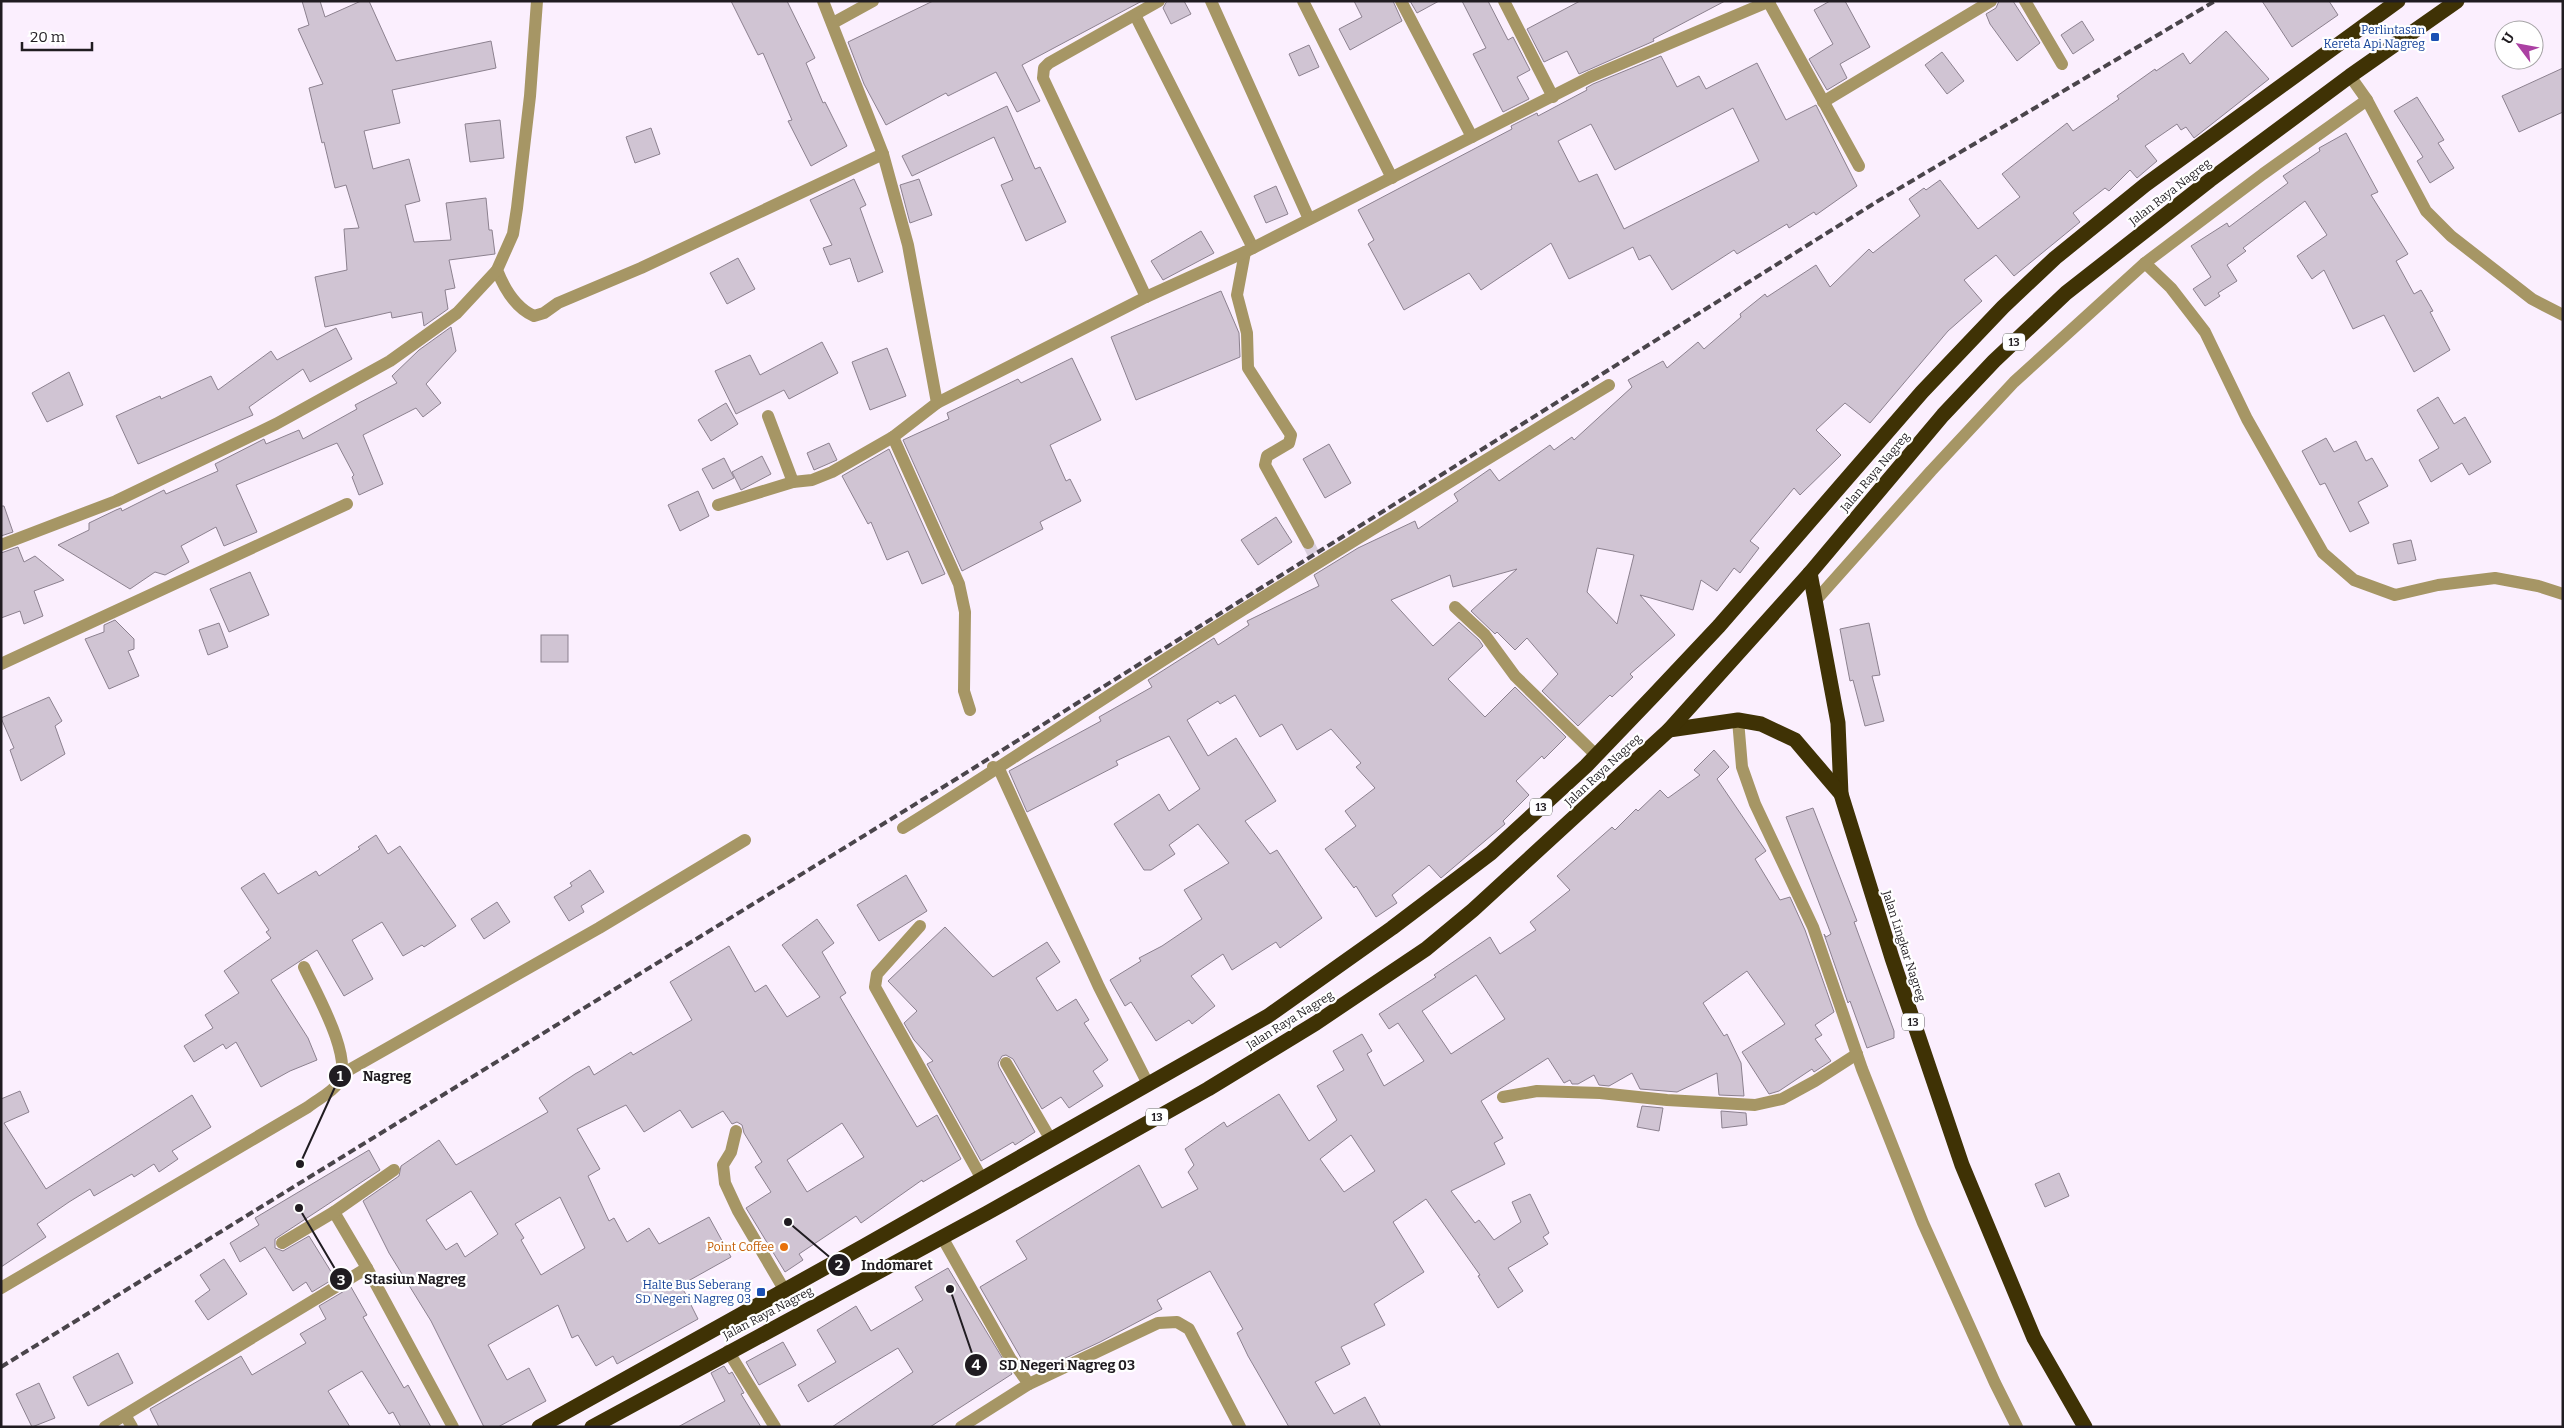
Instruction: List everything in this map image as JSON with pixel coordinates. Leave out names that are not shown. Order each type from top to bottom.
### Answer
[{"type":"highway","name":"Jalan Raya Nagreg","points":[[539,1427],[785,1291],[1268,1016],[1392,928],[1491,853],[1596,755],[1719,626],[1922,392],[2035,276],[2146,185],[2398,1]]},
{"type":"highway","name":"Jalan Raya Nagreg","points":[[592,1427],[728,1351],[942,1237],[1208,1089],[1316,1022],[1426,949],[1473,910],[1669,730],[1810,572],[1943,415],[1994,361],[2066,293],[2210,180],[2350,76],[2456,1]]},
{"type":"highway","points":[[1810,572],[1838,723],[1841,794]]},
{"type":"highway","name":"Jalan Lingkar Nagreg","points":[[1669,730],[1738,720],[1760,724],[1795,740],[1841,794],[1892,958],[1962,1165],[2034,1338],[2085,1427]]},
{"type":"street","points":[[1,546],[116,501],[276,424],[390,362],[457,313],[496,270],[513,234],[530,96],[537,1]]},
{"type":"street","points":[[823,1],[833,23],[857,92],[883,154],[908,245],[937,403]]},
{"type":"street","points":[[833,23],[873,1]]},
{"type":"street","points":[[1146,297],[1042,73],[1049,63],[1159,1]]},
{"type":"street","points":[[1212,1],[1310,219]]},
{"type":"street","points":[[1303,1],[1392,178]]},
{"type":"street","points":[[1401,1],[1472,137]]},
{"type":"street","points":[[1504,1],[1553,97]]},
{"type":"street","points":[[1823,102],[1991,1]]},
{"type":"street","points":[[2025,1],[2062,64]]},
{"type":"street","points":[[718,505],[793,482],[812,480],[832,472],[893,437],[937,403],[1146,297],[1249,250],[1590,78],[1769,2],[1859,166]]},
{"type":"street","points":[[1135,15],[1249,250],[1237,295],[1247,333],[1248,368],[1292,435],[1290,443],[1266,456],[1265,465],[1308,543]]},
{"type":"street","points":[[2350,76],[2368,100],[2426,211],[2451,236],[2525,293],[2563,315]]},
{"type":"street","points":[[1816,599],[1994,402],[2145,264],[2263,174],[2368,100]]},
{"type":"street","points":[[496,270],[512,297],[524,312],[534,316],[544,313],[558,303],[641,268],[883,154]]},
{"type":"street","points":[[2145,264],[2171,288],[2205,332],[2247,420],[2323,553],[2354,580],[2395,595],[2438,585],[2494,578],[2538,586],[2563,594]]},
{"type":"street","points":[[903,828],[1316,560],[1609,385]]},
{"type":"street","points":[[768,416],[793,482]]},
{"type":"street","points":[[893,437],[959,584],[965,612],[964,691],[970,710]]},
{"type":"street","points":[[1,664],[347,504]]},
{"type":"street","points":[[1456,607],[1485,635],[1515,676],[1596,755]]},
{"type":"street","points":[[1738,720],[1742,768],[1755,804],[1813,927],[1857,1054],[1927,1232],[1994,1383],[2017,1427]]},
{"type":"street","points":[[994,768],[1102,994],[1148,1084]]},
{"type":"street","points":[[342,1074],[599,928],[745,840]]},
{"type":"street","points":[[920,926],[877,974],[874,987],[982,1179]]},
{"type":"street","points":[[1,1288],[308,1107],[338,1084],[342,1074],[337,1040],[304,968]]},
{"type":"street","points":[[1503,1097],[1537,1091],[1600,1093],[1667,1100],[1755,1105],[1782,1099],[1815,1082],[1857,1054]]},
{"type":"street","points":[[1006,1063],[1051,1140]]},
{"type":"street","points":[[736,1131],[731,1152],[723,1165],[725,1183],[738,1211],[785,1291]]},
{"type":"street","points":[[282,1243],[334,1212],[394,1170]]},
{"type":"street","points":[[334,1212],[367,1268],[454,1427]]},
{"type":"street","points":[[942,1237],[1010,1358],[1029,1384]]},
{"type":"street","points":[[105,1427],[367,1268]]},
{"type":"street","points":[[961,1427],[1029,1384],[1158,1323],[1177,1322],[1189,1329],[1240,1427]]},
{"type":"street","points":[[728,1351],[775,1427]]},
{"type":"street","points":[[125,1415],[132,1427]]},
{"type":"building","points":[[302,1],[320,1],[325,17],[361,1],[369,1],[396,61],[491,41],[496,68],[392,90],[400,123],[364,131],[373,169],[409,159],[420,201],[405,205],[414,242],[451,240],[446,203],[486,198],[489,230],[492,230],[495,254],[449,260],[455,288],[445,290],[448,309],[424,326],[422,312],[392,318],[391,312],[325,327],[315,277],[347,270],[344,229],[359,228],[346,185],[335,188],[324,142],[322,143],[309,88],[323,84],[298,29],[309,25]]},
{"type":"building","points":[[731,1],[787,1],[815,58],[806,63],[823,103],[825,102],[847,146],[811,166],[788,121],[792,120],[763,53],[758,55]]},
{"type":"building","points":[[933,1],[1142,1],[1022,65],[1040,101],[1017,112],[996,72],[948,96],[946,93],[886,125],[864,84],[848,42]]},
{"type":"building","points":[[1167,1],[1184,1],[1191,14],[1171,24],[1163,8]]},
{"type":"building","points":[[1354,1],[1393,1],[1402,21],[1350,50],[1339,29],[1362,17]]},
{"type":"building","points":[[1410,1],[1439,1],[1417,13]]},
{"type":"building","points":[[1462,1],[1488,1],[1508,40],[1513,37],[1530,70],[1517,77],[1529,99],[1503,112],[1473,54],[1486,48]]},
{"type":"building","points":[[1580,1],[1725,1],[1653,39],[1654,41],[1579,74],[1567,51],[1544,62],[1527,29]]},
{"type":"building","points":[[1830,1],[1845,1],[1870,47],[1840,64],[1847,78],[1827,90],[1809,59],[1833,44],[1814,10]]},
{"type":"building","points":[[1999,1],[2013,1],[2040,43],[2017,61],[1990,24],[1986,14],[1996,8]]},
{"type":"building","points":[[2262,1],[2329,1],[2338,15],[2292,47]]},
{"type":"building","points":[[2082,21],[2094,40],[2073,54],[2061,35]]},
{"type":"building","points":[[2226,31],[2269,79],[2194,138],[2186,127],[2181,130],[2177,124],[2145,146],[2157,161],[2137,178],[2130,170],[2109,191],[2105,188],[2073,213],[2080,222],[2014,276],[1996,255],[1964,280],[1982,301],[1948,331],[1870,423],[1845,403],[1816,430],[1841,455],[1800,495],[1794,488],[1750,541],[1759,548],[1740,573],[1734,568],[1717,591],[1701,580],[1693,610],[1640,595],[1675,635],[1630,674],[1633,677],[1612,697],[1610,695],[1578,726],[1542,691],[1558,674],[1527,638],[1515,650],[1497,632],[1495,634],[1471,611],[1517,569],[1453,587],[1450,575],[1391,600],[1433,646],[1459,622],[1479,640],[1483,646],[1448,679],[1485,717],[1515,687],[1566,737],[1544,759],[1542,756],[1516,781],[1529,795],[1503,821],[1505,824],[1441,878],[1429,865],[1392,895],[1397,903],[1376,917],[1356,886],[1354,888],[1325,849],[1356,826],[1345,811],[1375,788],[1356,767],[1361,763],[1331,729],[1297,750],[1282,724],[1260,737],[1235,695],[1220,704],[1218,701],[1187,720],[1208,756],[1236,738],[1276,801],[1245,821],[1270,854],[1277,850],[1322,918],[1280,948],[1276,942],[1232,970],[1223,954],[1191,976],[1215,1006],[1192,1024],[1189,1020],[1156,1041],[1131,1002],[1125,1006],[1110,980],[1141,961],[1139,958],[1162,946],[1202,919],[1184,890],[1229,863],[1198,824],[1169,845],[1175,854],[1151,870],[1144,870],[1114,824],[1159,794],[1169,811],[1200,789],[1169,736],[1116,761],[1118,765],[1027,812],[1009,771],[1101,721],[1099,717],[1152,687],[1148,680],[1214,638],[1218,645],[1249,625],[1247,621],[1319,586],[1314,575],[1358,548],[1415,521],[1418,529],[1458,501],[1454,494],[1490,469],[1499,481],[1550,445],[1554,450],[1572,437],[1574,440],[1632,387],[1628,380],[1663,361],[1667,368],[1698,342],[1704,349],[1741,317],[1740,314],[1765,294],[1767,297],[1816,265],[1830,287],[1869,249],[1873,253],[1920,216],[1909,199],[1924,188],[1926,190],[1940,180],[1978,229],[2020,197],[2002,174],[2067,123],[2073,131],[2119,99],[2117,96],[2155,69],[2156,71],[2183,53],[2190,64]],"holes":[[[1597,548],[1634,555],[1617,624],[1587,592]]]},
{"type":"building","points":[[1309,45],[1319,67],[1299,76],[1289,54]]},
{"type":"building","points":[[1942,52],[1964,81],[1947,94],[1925,65]]},
{"type":"building","points":[[1661,56],[1677,87],[1699,76],[1706,89],[1757,63],[1786,120],[1816,105],[1857,186],[1816,215],[1814,212],[1789,228],[1787,224],[1737,254],[1734,250],[1672,290],[1650,255],[1639,260],[1633,247],[1569,279],[1551,243],[1481,290],[1469,273],[1404,310],[1368,244],[1374,240],[1358,210],[1512,129],[1511,126],[1537,113],[1538,116],[1587,90],[1586,88]],"holes":[[[1733,108],[1759,161],[1624,229],[1597,174],[1579,182],[1558,141],[1591,124],[1615,170]]]},
{"type":"building","points":[[2563,68],[2563,112],[2519,132],[2502,96]]},
{"type":"building","points":[[2417,97],[2444,140],[2438,143],[2454,168],[2430,183],[2417,161],[2423,157],[2394,111]]},
{"type":"building","points":[[1007,106],[1035,169],[1040,167],[1066,222],[1026,241],[1001,185],[1013,180],[994,137],[912,176],[902,156]]},
{"type":"building","points":[[500,120],[504,158],[470,162],[465,124]]},
{"type":"building","points":[[651,128],[660,154],[635,163],[626,137]]},
{"type":"building","points":[[2346,133],[2378,192],[2371,195],[2408,254],[2396,261],[2414,294],[2421,290],[2433,311],[2430,312],[2450,350],[2414,372],[2384,315],[2353,329],[2324,270],[2312,279],[2297,256],[2327,235],[2305,201],[2243,248],[2246,251],[2227,265],[2237,281],[2218,293],[2220,296],[2205,306],[2193,289],[2211,277],[2191,246],[2227,223],[2229,227],[2288,183],[2283,176],[2320,151],[2319,148]]},
{"type":"building","points":[[854,179],[866,205],[860,208],[883,272],[858,282],[850,258],[830,265],[823,248],[832,245],[810,200]]},
{"type":"building","points":[[919,179],[932,215],[910,223],[900,185]]},
{"type":"building","points":[[1276,186],[1288,214],[1266,223],[1254,196]]},
{"type":"building","points":[[1201,231],[1214,253],[1163,280],[1151,261]]},
{"type":"building","points":[[738,258],[755,289],[727,304],[710,273]]},
{"type":"building","points":[[1221,291],[1239,333],[1240,357],[1136,400],[1111,337]]},
{"type":"building","points":[[451,327],[456,351],[426,384],[441,403],[423,417],[416,408],[363,435],[383,484],[359,495],[352,477],[354,475],[337,443],[236,485],[257,532],[224,546],[216,527],[181,546],[189,562],[165,575],[155,572],[130,589],[58,545],[89,530],[89,523],[116,510],[121,508],[122,511],[164,490],[166,494],[218,471],[215,464],[264,439],[266,444],[299,430],[303,439],[357,409],[355,405],[397,383],[392,376],[419,350]]},
{"type":"building","points":[[336,328],[352,359],[310,382],[303,369],[249,407],[253,415],[138,464],[116,416],[160,396],[161,399],[211,376],[218,390],[271,351],[277,360]]},
{"type":"building","points":[[822,342],[838,373],[789,399],[784,390],[736,414],[715,371],[750,355],[760,375]]},
{"type":"building","points":[[887,348],[906,396],[870,410],[852,362]]},
{"type":"building","points":[[1072,358],[1101,420],[1050,445],[1066,481],[1070,479],[1081,501],[1040,522],[1043,529],[962,571],[903,440],[949,419],[947,413],[1018,379],[1021,383]]},
{"type":"building","points":[[69,372],[83,405],[47,422],[32,393]]},
{"type":"building","points":[[2438,397],[2454,424],[2465,417],[2491,462],[2469,475],[2462,463],[2431,482],[2419,460],[2439,448],[2417,410]]},
{"type":"building","points":[[726,403],[738,424],[711,441],[698,420]]},
{"type":"building","points":[[2326,438],[2334,452],[2356,441],[2366,461],[2372,458],[2388,486],[2358,502],[2369,523],[2350,532],[2325,483],[2320,485],[2302,451]]},
{"type":"building","points":[[829,443],[837,460],[814,470],[807,453]]},
{"type":"building","points":[[1329,444],[1351,483],[1325,498],[1303,459]]},
{"type":"building","points":[[889,449],[945,574],[922,584],[908,551],[887,560],[871,522],[868,524],[842,476]]},
{"type":"building","points":[[762,456],[771,474],[741,490],[732,472]]},
{"type":"building","points":[[724,458],[734,478],[713,489],[702,469]]},
{"type":"building","points":[[698,491],[709,516],[680,531],[668,505]]},
{"type":"building","points":[[1,506],[4,506],[13,532],[1,536]]},
{"type":"building","points":[[1276,517],[1292,542],[1258,565],[1241,540]]},
{"type":"building","points":[[2411,540],[2416,560],[2398,564],[2393,544]]},
{"type":"building","points":[[18,547],[24,562],[35,556],[64,580],[34,591],[43,616],[24,624],[20,611],[1,618],[1,553]]},
{"type":"building","points":[[250,572],[269,615],[229,632],[210,589]]},
{"type":"building","points":[[115,620],[134,639],[134,649],[128,651],[139,676],[109,689],[85,639],[104,632],[104,625]]},
{"type":"building","points":[[219,623],[228,647],[208,655],[199,630]]},
{"type":"building","points":[[1869,623],[1880,675],[1872,676],[1884,721],[1865,726],[1853,680],[1850,681],[1840,629]]},
{"type":"building","points":[[541,635],[568,635],[568,662],[541,662]]},
{"type":"building","points":[[49,697],[62,721],[55,726],[65,754],[21,781],[10,750],[14,748],[1,718]]},
{"type":"building","points":[[1714,750],[1729,767],[1717,779],[1766,851],[1755,859],[1780,900],[1790,897],[1805,930],[1834,1012],[1815,1025],[1822,1035],[1815,1039],[1831,1061],[1814,1072],[1812,1069],[1779,1091],[1769,1094],[1742,1052],[1785,1024],[1747,971],[1703,1003],[1724,1036],[1727,1034],[1741,1063],[1744,1096],[1719,1095],[1717,1073],[1677,1092],[1640,1089],[1632,1073],[1609,1086],[1599,1085],[1594,1075],[1578,1084],[1572,1084],[1570,1080],[1564,1083],[1548,1058],[1481,1101],[1503,1138],[1494,1143],[1505,1164],[1451,1191],[1475,1223],[1479,1220],[1494,1240],[1521,1222],[1512,1202],[1530,1194],[1549,1233],[1543,1237],[1548,1244],[1508,1268],[1523,1291],[1498,1308],[1478,1276],[1480,1275],[1426,1199],[1393,1222],[1424,1272],[1374,1304],[1385,1325],[1341,1347],[1350,1364],[1315,1382],[1334,1414],[1365,1397],[1381,1427],[1289,1427],[1248,1356],[1237,1333],[1243,1329],[1210,1271],[1157,1300],[1162,1309],[1100,1342],[1040,1370],[1034,1360],[1025,1365],[980,1287],[1027,1259],[1016,1241],[1139,1165],[1162,1208],[1198,1189],[1188,1172],[1194,1165],[1185,1149],[1224,1122],[1227,1127],[1279,1094],[1309,1141],[1337,1120],[1317,1086],[1344,1070],[1333,1051],[1362,1034],[1372,1051],[1367,1054],[1384,1086],[1424,1061],[1398,1023],[1389,1029],[1379,1014],[1436,977],[1434,975],[1490,937],[1500,954],[1536,930],[1530,922],[1570,890],[1557,876],[1612,827],[1615,830],[1636,809],[1638,811],[1660,790],[1668,798],[1700,775],[1694,770]],"holes":[[[1476,975],[1505,1019],[1451,1054],[1422,1011]],[[1351,1135],[1375,1171],[1344,1192],[1320,1159]]]},
{"type":"building","points":[[1813,808],[1857,921],[1854,922],[1894,1031],[1894,1038],[1867,1048],[1850,1001],[1848,1003],[1824,934],[1826,937],[1831,934],[1786,817]]},
{"type":"building","points":[[376,835],[388,854],[400,846],[456,926],[424,947],[422,945],[403,956],[382,922],[352,940],[373,979],[344,996],[317,950],[271,980],[308,1038],[317,1060],[290,1071],[261,1087],[236,1042],[226,1049],[223,1044],[194,1062],[184,1046],[213,1028],[205,1015],[239,993],[224,971],[271,938],[266,932],[269,930],[241,888],[264,873],[278,894],[316,871],[319,876],[360,849],[358,847]]},
{"type":"building","points":[[590,870],[604,892],[581,906],[584,912],[569,921],[554,897],[572,886],[570,883]]},
{"type":"building","points":[[906,875],[927,911],[879,941],[857,905]]},
{"type":"building","points":[[497,902],[510,922],[484,939],[471,919]]},
{"type":"building","points":[[817,919],[834,943],[822,952],[846,993],[840,997],[917,1127],[937,1115],[961,1159],[923,1182],[922,1180],[861,1223],[856,1216],[799,1254],[803,1260],[785,1272],[746,1208],[771,1192],[755,1167],[762,1162],[744,1133],[742,1125],[737,1122],[732,1124],[723,1111],[692,1128],[680,1110],[644,1132],[626,1105],[577,1129],[600,1169],[588,1176],[609,1221],[614,1218],[627,1242],[649,1228],[659,1244],[709,1217],[731,1257],[681,1285],[698,1319],[617,1364],[613,1356],[596,1366],[578,1335],[572,1338],[558,1305],[488,1345],[507,1380],[529,1368],[546,1401],[498,1427],[484,1427],[431,1321],[389,1253],[363,1201],[399,1176],[401,1166],[439,1140],[456,1165],[548,1112],[539,1098],[575,1074],[589,1066],[594,1075],[631,1052],[633,1055],[692,1020],[670,982],[729,946],[755,992],[766,985],[787,1017],[820,997],[782,945]],"holes":[[[842,1123],[864,1157],[807,1192],[787,1160]],[[471,1191],[498,1234],[465,1257],[457,1243],[446,1250],[426,1220]],[[560,1197],[585,1248],[541,1275],[521,1240],[524,1238],[515,1224]]]},
{"type":"building","points":[[945,927],[993,977],[1047,942],[1060,962],[1036,978],[1057,1011],[1076,999],[1089,1020],[1084,1023],[1108,1060],[1093,1071],[1103,1086],[1069,1108],[1061,1097],[1042,1109],[1013,1059],[1006,1055],[1002,1056],[998,1063],[999,1067],[1035,1132],[1015,1145],[1013,1142],[981,1161],[927,1064],[933,1061],[914,1040],[904,1023],[917,1011],[888,981]]},
{"type":"building","points":[[20,1091],[29,1112],[4,1123],[46,1189],[192,1095],[211,1127],[172,1151],[178,1159],[159,1172],[154,1164],[134,1177],[132,1174],[94,1196],[90,1189],[69,1202],[37,1224],[46,1237],[1,1267],[1,1099]]},
{"type":"building","points":[[1642,1106],[1663,1108],[1659,1131],[1637,1127]]},
{"type":"building","points":[[1721,1111],[1746,1113],[1747,1125],[1722,1128]]},
{"type":"building","points":[[369,1150],[380,1170],[275,1239],[275,1248],[283,1251],[309,1236],[335,1278],[312,1292],[306,1282],[293,1291],[265,1247],[240,1262],[230,1243],[259,1225],[255,1218]]},
{"type":"building","points":[[2059,1173],[2069,1196],[2045,1207],[2035,1184]]},
{"type":"building","points":[[224,1259],[247,1294],[208,1320],[195,1301],[210,1290],[200,1275]]},
{"type":"building","points":[[948,1268],[1012,1374],[930,1427],[832,1427],[913,1372],[898,1348],[808,1402],[798,1385],[836,1362],[817,1330],[856,1306],[871,1331],[923,1300],[915,1287]]},
{"type":"building","points":[[351,1287],[367,1315],[363,1317],[404,1388],[408,1385],[431,1427],[401,1427],[393,1412],[389,1414],[362,1371],[328,1391],[350,1427],[159,1427],[150,1409],[241,1356],[252,1375],[306,1343],[300,1334],[326,1319],[319,1306]]},
{"type":"building","points":[[783,1342],[796,1365],[759,1385],[746,1362]]},
{"type":"building","points":[[118,1353],[133,1383],[88,1406],[73,1377]]},
{"type":"building","points":[[724,1366],[729,1374],[732,1372],[744,1393],[741,1394],[761,1427],[678,1427],[725,1401],[711,1373]]},
{"type":"building","points":[[39,1383],[55,1418],[32,1427],[16,1394]]},
{"type":"tunnel","points":[[1308,543],[1315,557]]},
{"type":"railway","points":[[1,1367],[961,776],[1878,201],[2215,1]]},
{"type":"place","name":"Perlintasan Kereta Api Nagreg","points":[[2435,37]]},
{"type":"place","name":"Nagreg","points":[[300,1164]]},
{"type":"place","name":"Stasiun Nagreg","points":[[299,1208]]},
{"type":"place","name":"Indomaret","points":[[788,1222]]},
{"type":"place","name":"Point Coffee","points":[[784,1247]]},
{"type":"place","name":"SD Negeri Nagreg 03","points":[[950,1289]]},
{"type":"place","name":"Halte Bus Seberang SD Negeri Nagreg 03","points":[[761,1292]]}]
